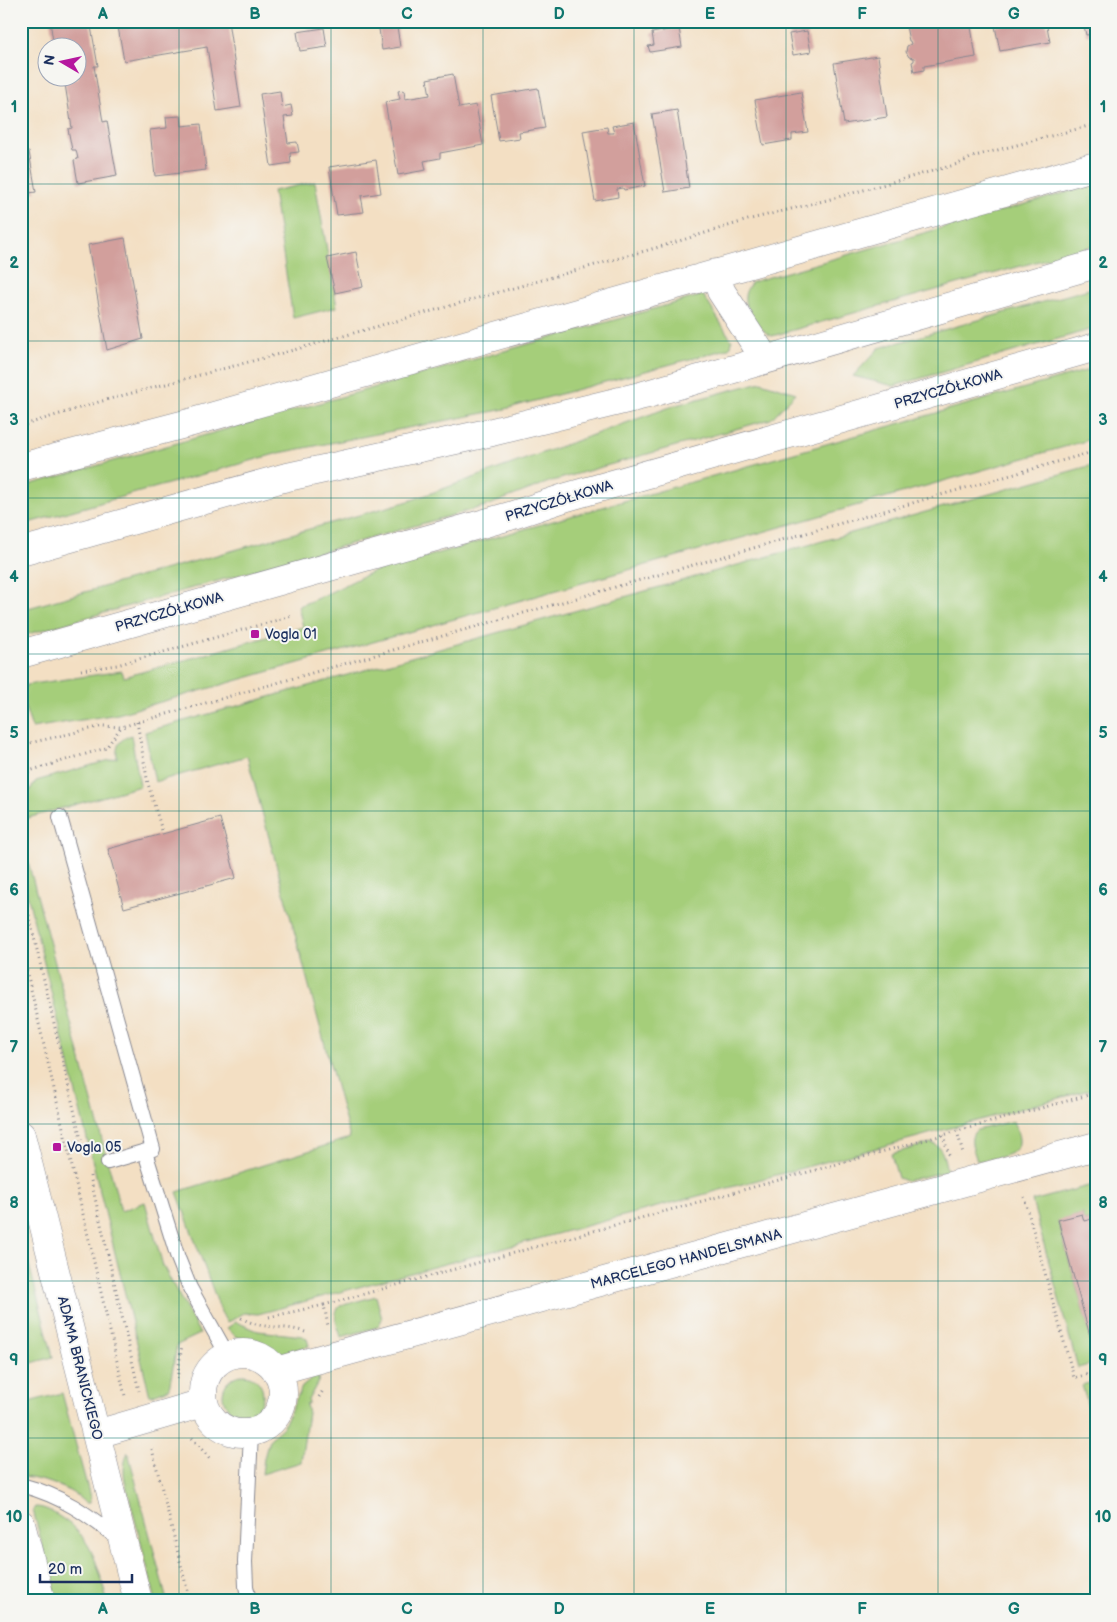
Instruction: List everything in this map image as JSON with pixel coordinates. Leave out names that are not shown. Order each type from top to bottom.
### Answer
[{"type":"main road","points":[[21,467],[189,423],[1096,166]]},
{"type":"main road","points":[[21,552],[283,478],[511,428],[644,395],[1096,264]]},
{"type":"main road","points":[[716,273],[721,291],[765,359]]},
{"type":"main road","name":"PRZYCZÓŁKOWA","points":[[21,654],[500,519],[567,498],[1096,347]]},
{"type":"main road","name":"ADAMA BRANICKIEGO","points":[[21,1135],[138,1601]]},
{"type":"main road","name":"MARCELEGO HANDELSMANA","points":[[276,1372],[1096,1146]]},
{"type":"main road","points":[[238,1353],[248,1353],[267,1361],[276,1372],[282,1387],[280,1407],[276,1416],[269,1424],[260,1430],[251,1432],[233,1432],[217,1425],[211,1418],[204,1402],[203,1384],[207,1375],[219,1360],[238,1353]]},
{"type":"main road","points":[[97,1434],[204,1402]]},
{"type":"main road","points":[[21,1524],[25,1549],[41,1601]]},
{"type":"lane","points":[[60,817],[154,1149],[108,1162]]},
{"type":"lane","points":[[145,1152],[178,1258],[190,1288],[228,1356]]},
{"type":"lane","points":[[249,1601],[245,1562],[251,1432]]},
{"type":"lane","points":[[21,1485],[69,1503],[84,1512],[122,1542]]},
{"type":"path","points":[[21,426],[93,404],[290,351],[630,255],[751,219],[949,167],[975,156],[1096,124]]},
{"type":"path","points":[[23,744],[103,726],[121,727],[1096,451]]},
{"type":"path","points":[[79,670],[118,665],[292,616]]},
{"type":"path","points":[[137,722],[148,784],[163,834]]},
{"type":"path","points":[[21,727],[29,772]]},
{"type":"path","points":[[21,779],[29,772],[106,748],[121,727]]},
{"type":"path","points":[[21,881],[87,1163]]},
{"type":"path","points":[[21,946],[138,1422],[190,1601]]},
{"type":"path","points":[[324,1306],[1096,1094]]},
{"type":"path","points":[[89,1173],[134,1367],[138,1422]]},
{"type":"path","points":[[1025,1204],[1074,1378],[1096,1372]]},
{"type":"green space","points":[[315,182],[337,307],[293,318],[273,191]]},
{"type":"green space","points":[[1096,184],[1096,245],[772,336],[758,325],[745,302],[747,289],[752,282]]},
{"type":"green space","points":[[1096,287],[1096,328],[894,386],[853,376],[879,348]]},
{"type":"green space","points":[[703,295],[732,341],[731,346],[727,349],[505,409],[279,453],[21,525],[21,487]]},
{"type":"green space","points":[[1096,368],[1096,438],[118,714],[32,728],[21,696],[26,685],[122,671],[124,677],[303,627],[298,606],[372,572]]},
{"type":"green space","points":[[761,382],[796,393],[771,419],[549,482],[489,505],[21,636],[21,610],[409,501],[676,405]]},
{"type":"green space","points":[[1096,464],[1096,1088],[258,1314],[244,1313],[227,1323],[221,1312],[177,1192],[350,1138],[247,756],[155,782],[145,732]]},
{"type":"green space","points":[[131,735],[140,786],[21,820],[21,796],[28,793],[36,781],[117,758],[119,744]]},
{"type":"green space","points":[[21,835],[121,1211],[145,1202],[163,1266],[200,1334],[177,1345],[169,1389],[150,1396],[22,873]]},
{"type":"green space","points":[[1013,1121],[1019,1140],[1015,1150],[1010,1154],[977,1161],[972,1144],[974,1133],[977,1130]]},
{"type":"green space","points":[[931,1143],[941,1150],[947,1171],[906,1181],[898,1178],[891,1154]]},
{"type":"green space","points":[[1096,1184],[1096,1218],[1084,1221],[1082,1214],[1058,1221],[1096,1356],[1096,1363],[1078,1368],[1032,1201]]},
{"type":"green space","points":[[21,1234],[53,1357],[21,1366]]},
{"type":"green space","points":[[376,1296],[382,1319],[378,1327],[341,1337],[337,1325],[337,1309],[340,1306]]},
{"type":"green space","points":[[236,1322],[258,1331],[303,1336],[307,1339],[309,1346],[282,1353],[235,1336],[227,1328]]},
{"type":"green space","points":[[243,1375],[257,1381],[263,1395],[257,1409],[243,1415],[229,1409],[223,1395],[229,1381]]},
{"type":"green space","points":[[317,1375],[319,1377],[318,1382],[308,1400],[309,1403],[306,1404],[308,1413],[301,1462],[262,1474],[269,1440],[283,1427],[302,1387]]},
{"type":"green space","points":[[1096,1381],[1096,1435],[1082,1385]]},
{"type":"green space","points":[[62,1393],[90,1497],[89,1503],[85,1503],[79,1497],[57,1485],[24,1477],[21,1464],[21,1404]]},
{"type":"green space","points":[[128,1452],[167,1601],[156,1601],[125,1481],[124,1466]]},
{"type":"green space","points":[[35,1507],[54,1513],[80,1534],[93,1554],[107,1601],[57,1601],[33,1510]]},
{"type":"building","points":[[50,21],[90,21],[98,66],[94,66],[103,122],[107,121],[117,176],[78,183],[74,160],[78,159],[76,150],[72,150],[68,129],[72,128],[66,88],[88,88],[88,38],[53,38]]},
{"type":"building","points":[[117,21],[228,21],[241,107],[217,111],[207,47],[124,61]]},
{"type":"building","points":[[905,21],[970,21],[976,57],[924,66],[924,70],[914,72],[912,62],[914,58],[909,57],[906,52],[907,46],[911,44]]},
{"type":"building","points":[[1002,21],[1046,21],[1050,42],[1000,51],[995,26],[1002,25]]},
{"type":"building","points":[[1083,21],[1096,21],[1096,34],[1086,35]]},
{"type":"building","points":[[397,26],[400,47],[382,50],[379,29]]},
{"type":"building","points":[[324,28],[327,47],[300,51],[297,32]]},
{"type":"building","points":[[679,28],[682,47],[650,52],[648,46],[654,45],[652,33]]},
{"type":"building","points":[[807,31],[811,52],[793,55],[789,34]]},
{"type":"building","points":[[878,56],[887,117],[844,124],[834,63]]},
{"type":"building","points":[[453,74],[459,108],[476,105],[483,145],[440,153],[440,158],[424,161],[426,170],[398,175],[385,102],[400,99],[398,91],[404,90],[405,99],[430,95],[427,79]]},
{"type":"building","points":[[538,88],[545,128],[519,132],[520,138],[499,141],[491,96]]},
{"type":"building","points":[[280,91],[282,107],[291,105],[293,116],[284,117],[288,143],[297,142],[299,152],[290,153],[291,163],[271,166],[260,94]]},
{"type":"building","points":[[801,92],[808,132],[792,134],[792,140],[763,145],[755,100]]},
{"type":"building","points":[[677,110],[689,188],[665,192],[652,114]]},
{"type":"building","points":[[181,116],[182,126],[201,124],[206,170],[155,176],[150,130],[167,128],[166,117]]},
{"type":"building","points":[[634,122],[645,186],[624,190],[623,188],[617,189],[618,197],[595,201],[583,131],[607,127],[608,133],[614,133],[612,126]]},
{"type":"building","points":[[29,152],[36,192],[21,194],[21,153]]},
{"type":"building","points":[[376,160],[381,193],[361,196],[364,212],[337,215],[329,167]]},
{"type":"building","points":[[125,238],[143,339],[107,350],[88,245]]},
{"type":"building","points":[[356,252],[363,287],[335,293],[327,258]]},
{"type":"building","points":[[220,818],[236,878],[124,908],[108,849]]},
{"type":"building","points":[[1082,1214],[1084,1221],[1096,1218],[1095,1354],[1058,1220]]},
{"type":"place","name":"Vogla 01","points":[[255,634]]},
{"type":"place","name":"Vogla 05","points":[[57,1147]]}]
